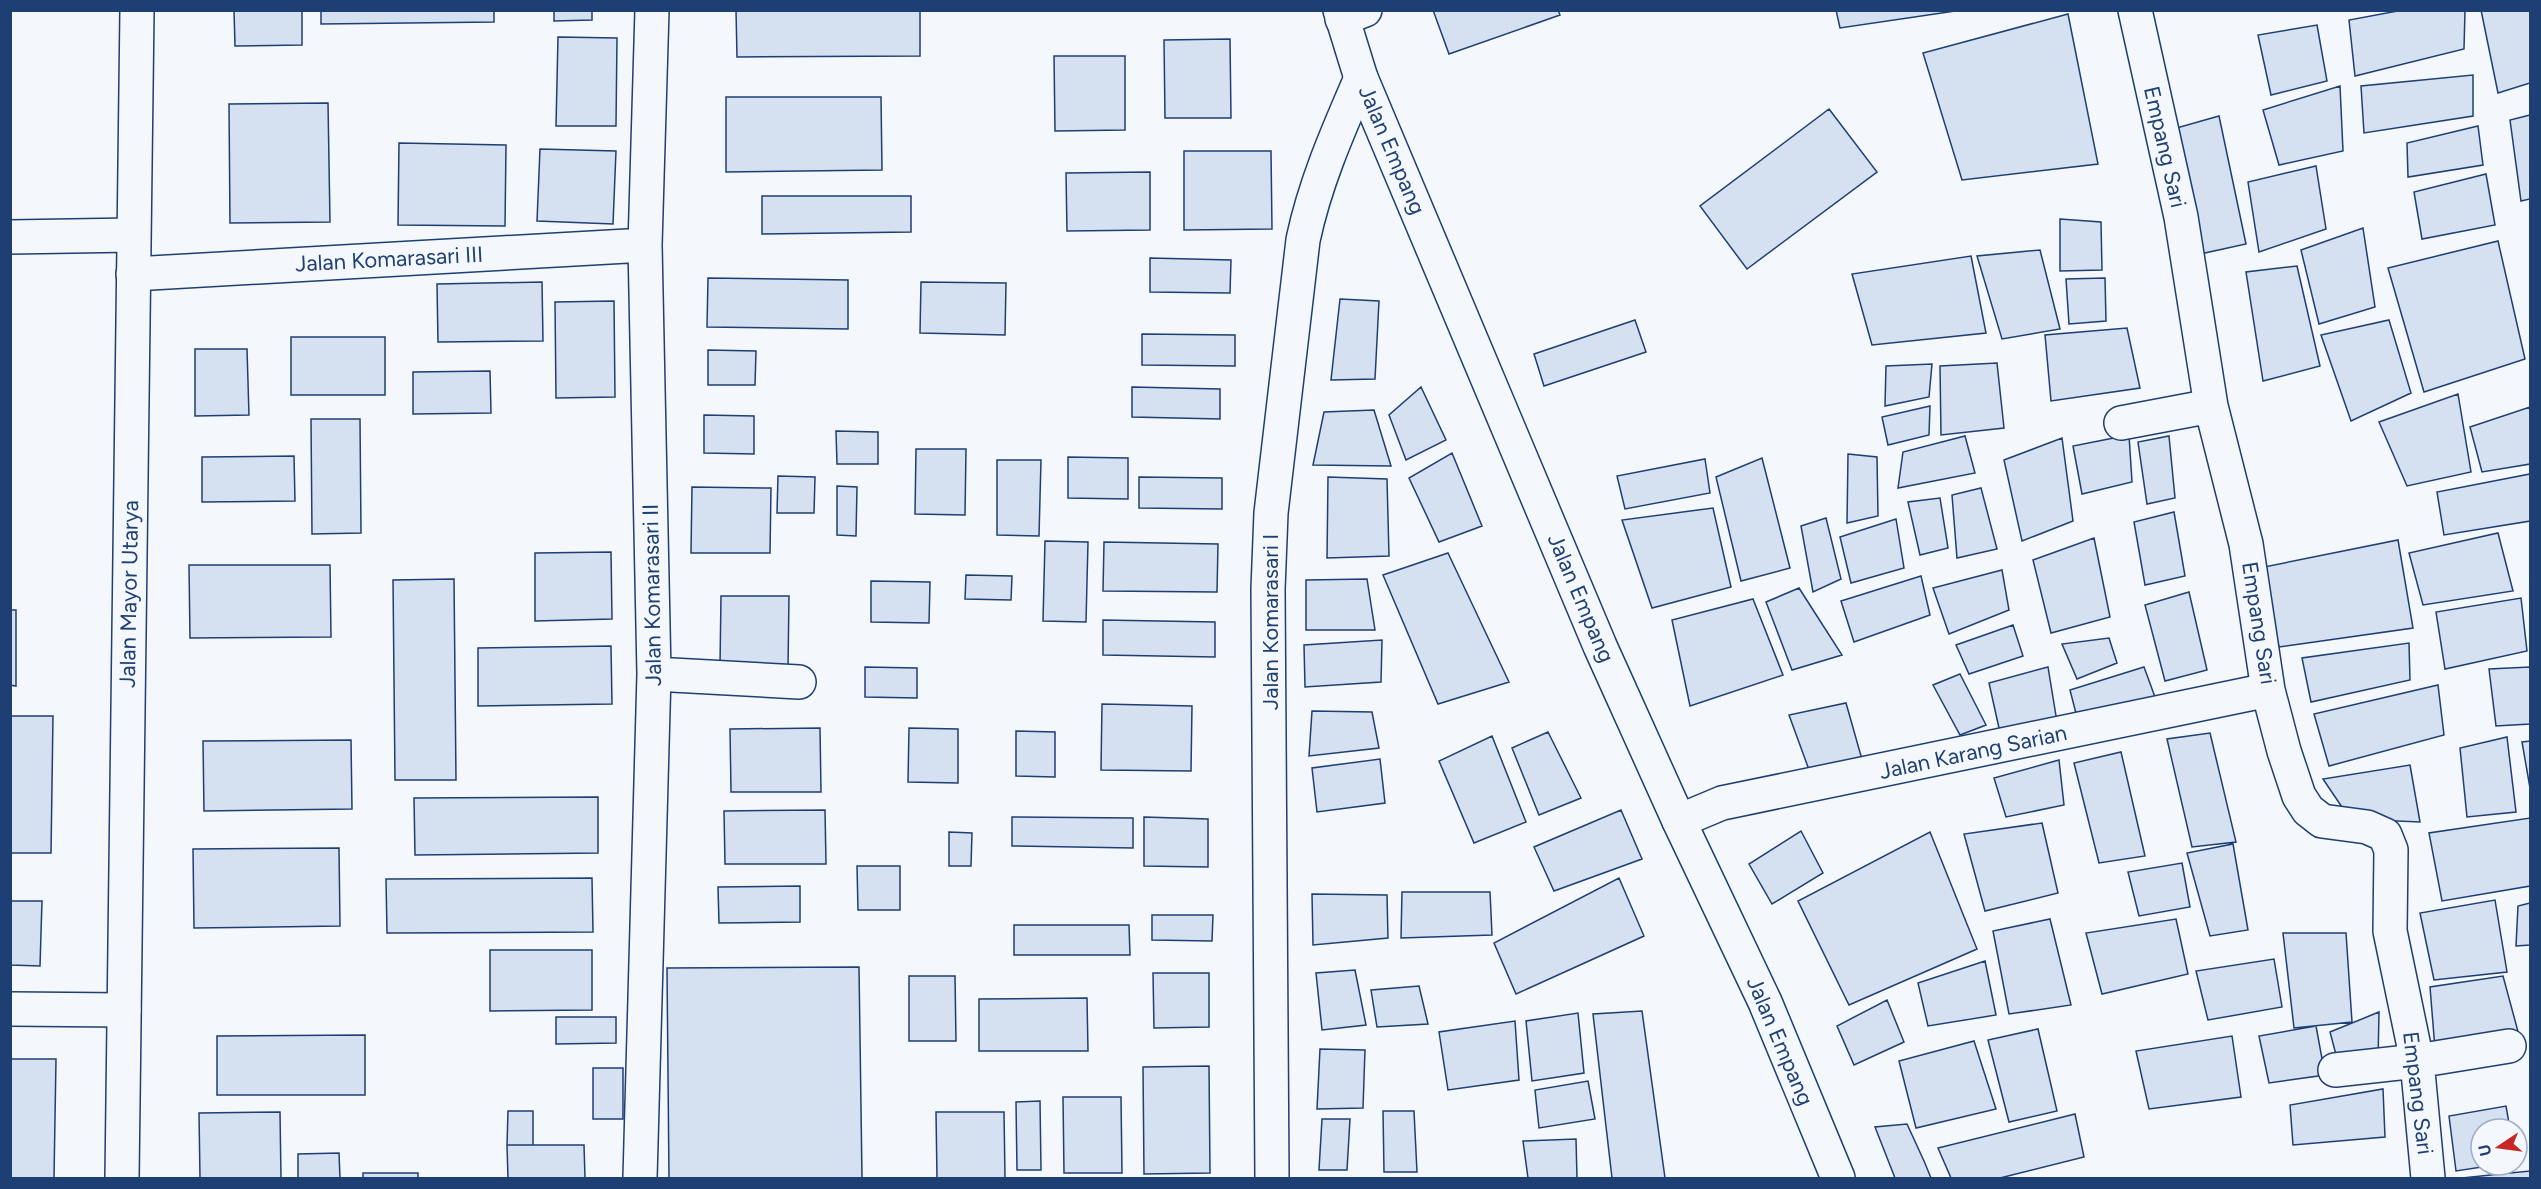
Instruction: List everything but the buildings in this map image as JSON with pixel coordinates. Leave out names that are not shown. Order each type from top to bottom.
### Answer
[{"type":"street","name":"Jalan Mayor Utarya","points":[[122,1179],[137,10]]},
{"type":"street","name":"Jalan Komarasari II","points":[[640,1179],[654,674],[645,245],[651,10]]},
{"type":"street","name":"Empang Sari","points":[[2135,10],[2181,217],[2211,406],[2246,544],[2268,690],[2298,796],[2308,810],[2322,821],[2367,826],[2385,835],[2391,850],[2390,931],[2417,1061],[2428,1179]]},
{"type":"street","name":"Jalan Empang","points":[[1349,13],[1361,78],[1596,635],[1679,822],[1766,1002],[1838,1179]]},
{"type":"street","name":"Jalan Komarasari I","points":[[1272,1179],[1268,589],[1271,513],[1303,240],[1311,204],[1324,164],[1361,78]]},
{"type":"street","points":[[10,237],[133,235]]},
{"type":"street","name":"Jalan Komarasari III","points":[[133,274],[645,245]]},
{"type":"street","points":[[2121,423],[2211,406]]},
{"type":"street","points":[[654,674],[799,682]]},
{"type":"street","name":"Jalan Karang Sarian","points":[[1679,822],[1722,803],[2268,690]]},
{"type":"street","points":[[10,1009],[124,1010]]},
{"type":"street","points":[[2335,1070],[2417,1061],[2509,1046]]}]
